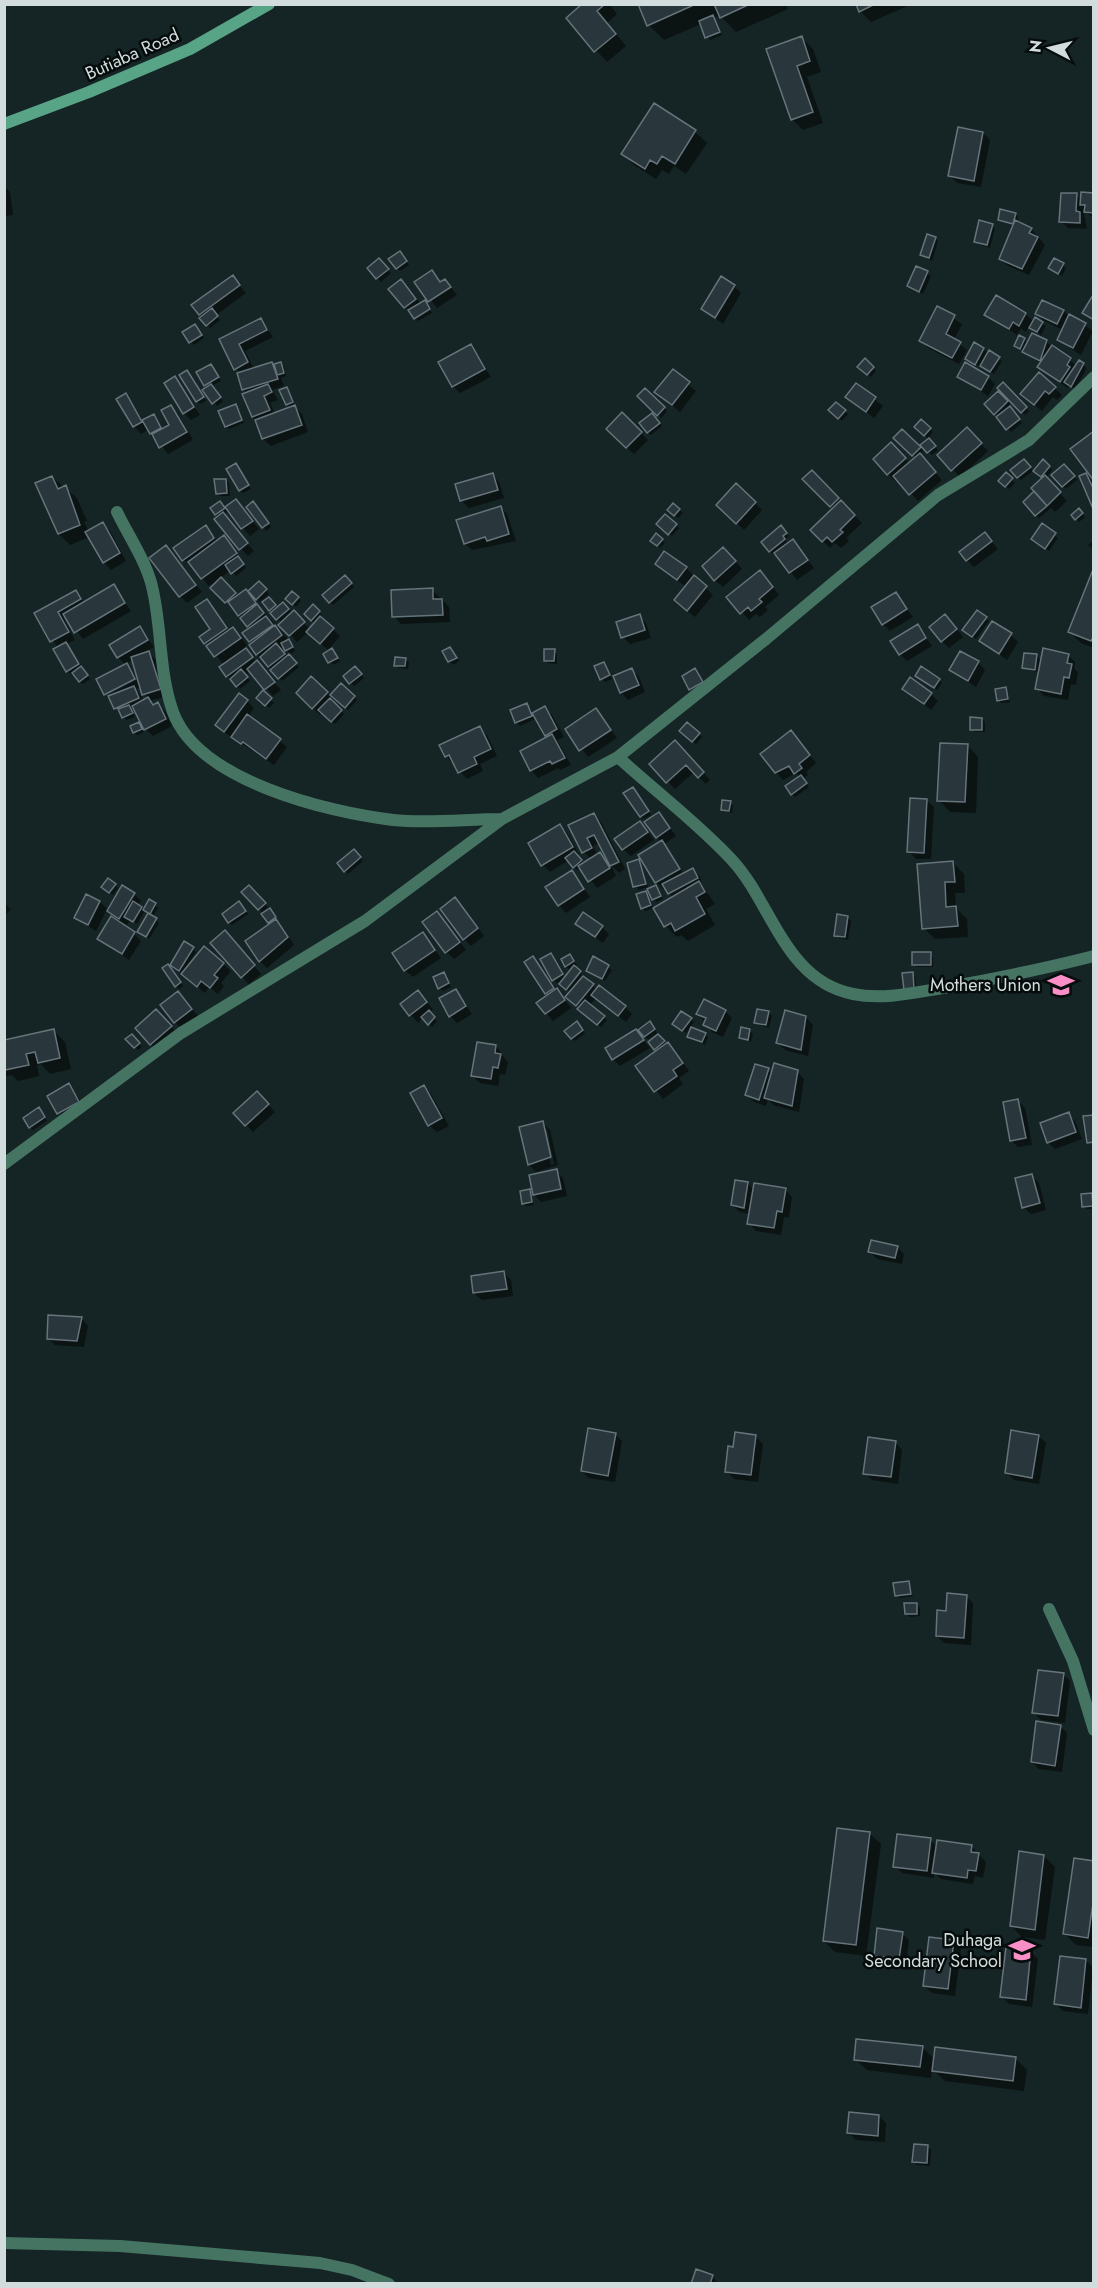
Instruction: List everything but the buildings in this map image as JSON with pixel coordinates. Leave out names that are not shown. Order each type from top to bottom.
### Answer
[{"type":"main road","name":"Butiaba Road","points":[[4,124],[89,92],[190,49],[269,4]]},
{"type":"street","points":[[4,1164],[181,1032],[365,921],[502,819],[618,757],[766,639],[938,495],[1029,440],[1094,377]]},
{"type":"street","points":[[117,512],[153,590],[167,691],[173,712],[188,739],[221,766],[255,784],[300,800],[394,820],[502,819]]},
{"type":"street","points":[[618,757],[733,861],[796,961],[835,988],[851,994],[877,997],[906,994],[1016,975],[1094,956]]},
{"type":"street","points":[[1049,1609],[1073,1661],[1094,1730]]},
{"type":"street","points":[[4,2243],[120,2246],[320,2263],[352,2270],[389,2283]]},
{"type":"place","name":"Mothers Union","points":[[1061,985]]},
{"type":"place","name":"Duhaga Secondary School","points":[[1022,1950]]}]
